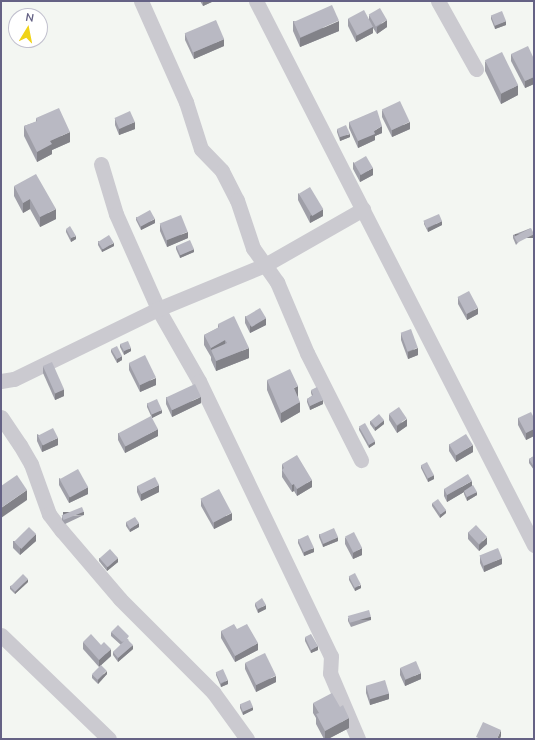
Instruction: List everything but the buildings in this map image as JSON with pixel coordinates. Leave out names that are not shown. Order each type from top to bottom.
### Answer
[{"type":"street","points":[[141,1],[186,102],[201,149],[222,171],[237,200],[253,248],[277,282],[307,353],[361,460]]},
{"type":"street","points":[[256,1],[534,545]]},
{"type":"street","points":[[438,1],[476,68]]},
{"type":"street","points":[[101,164],[116,214],[158,309],[199,381],[331,656],[330,673],[358,739]]},
{"type":"street","points":[[1,381],[14,379],[158,309],[266,266],[363,210]]},
{"type":"street","points":[[1,417],[20,444],[31,464],[50,514],[62,531],[120,599],[214,692],[247,739]]},
{"type":"street","points":[[1,634],[109,739]]}]
